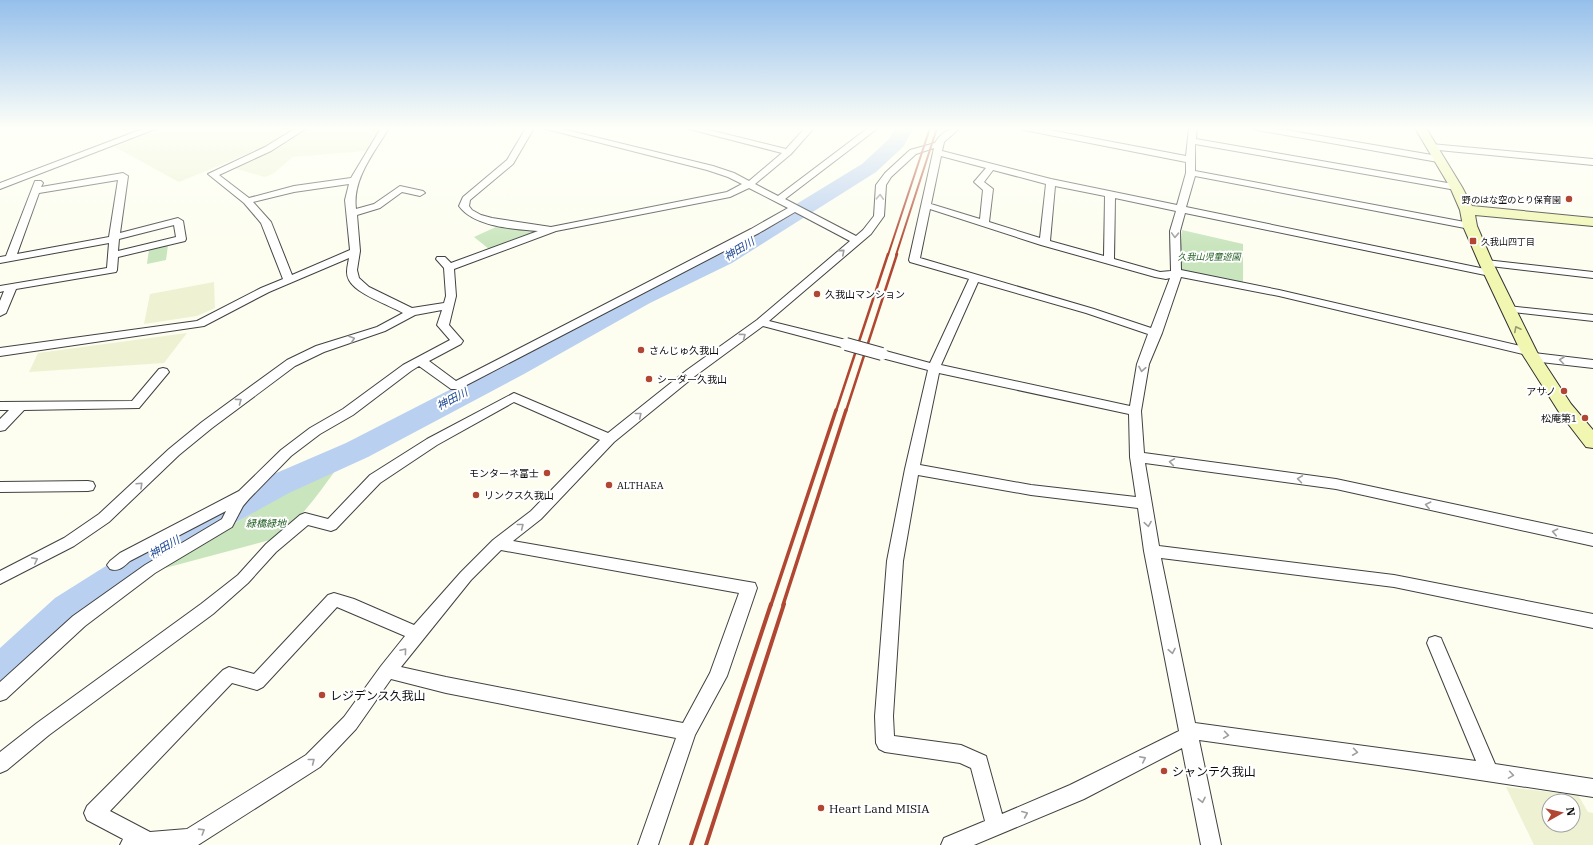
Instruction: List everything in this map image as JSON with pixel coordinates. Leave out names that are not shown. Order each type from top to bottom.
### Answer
[{"type":"street","points":[[0,186],[50,167]]},
{"type":"street","points":[[227,167],[213,174],[247,201],[266,222],[289,280]]},
{"type":"street","points":[[361,167],[354,180],[350,200],[354,230],[355,251],[352,270],[354,279],[365,289],[412,312]]},
{"type":"street","points":[[504,167],[466,199],[464,206],[466,210],[498,223],[554,229]]},
{"type":"street","points":[[708,167],[750,184],[856,240]]},
{"type":"street","points":[[0,693],[79,621],[150,569],[228,523],[237,505],[286,453],[315,431],[348,412],[408,368],[457,341],[443,325],[451,296],[445,263],[554,229],[730,194],[750,184],[770,167]]},
{"type":"street","points":[[778,200],[821,167]]},
{"type":"street","points":[[418,634],[348,604],[334,600],[257,682],[229,675],[94,813],[135,841],[149,842],[190,839],[313,761],[350,723],[387,670],[418,634],[461,582],[498,544],[536,515],[609,440],[691,373],[761,322],[867,232],[879,216],[881,185],[888,175],[896,167]]},
{"type":"street","points":[[935,167],[914,260],[1090,311],[1156,333]]},
{"type":"street","points":[[984,224],[988,189],[978,182],[991,167]]},
{"type":"street","points":[[993,167],[1051,182],[1180,210],[1488,268],[1593,275]]},
{"type":"street","points":[[1191,167],[1191,173],[1175,231],[1176,277],[1143,364],[1135,411],[1137,458],[1152,551],[1211,845]]},
{"type":"street","points":[[1343,167],[1456,187]]},
{"type":"street","points":[[1443,167],[1456,187],[1467,210],[1470,226],[1488,268],[1530,354],[1565,408],[1593,442]]},
{"type":"street","points":[[5,259],[43,170]]},
{"type":"street","points":[[1191,173],[1470,226]]},
{"type":"street","points":[[0,289],[112,270],[114,238],[123,176],[35,191]]},
{"type":"street","points":[[247,201],[294,190],[354,180]]},
{"type":"street","points":[[1045,243],[1051,182]]},
{"type":"street","points":[[352,214],[377,206],[400,189],[420,193]]},
{"type":"street","points":[[1109,260],[1110,195]]},
{"type":"street","points":[[926,205],[1045,243],[1159,275],[1166,276],[1176,273],[1189,274],[1279,293],[1530,354],[1593,364]]},
{"type":"street","points":[[420,361],[455,386],[796,209]]},
{"type":"street","points":[[1467,210],[1593,222]]},
{"type":"street","points":[[5,259],[114,238],[178,221],[181,240],[114,255]]},
{"type":"street","points":[[0,352],[200,324],[265,290],[355,251]]},
{"type":"street","points":[[974,277],[934,368],[912,469],[895,561],[884,716],[885,743],[961,754],[979,762],[996,826]]},
{"type":"street","points":[[0,313],[12,287]]},
{"type":"street","points":[[0,578],[69,542],[104,518],[180,447],[292,363],[320,349],[382,329],[412,312],[449,305]]},
{"type":"street","points":[[1508,309],[1593,318]]},
{"type":"street","points":[[761,322],[1008,386],[1135,411]]},
{"type":"street","points":[[0,406],[20,407],[136,404],[163,372]]},
{"type":"street","points":[[0,764],[43,729],[207,609],[243,579],[271,548],[305,519],[331,525],[375,479],[432,442],[514,396],[609,440]]},
{"type":"street","points":[[0,427],[20,407]]},
{"type":"street","points":[[1137,458],[1336,484],[1593,540]]},
{"type":"street","points":[[912,469],[1031,490],[1145,503]]},
{"type":"street","points":[[0,487],[88,486]]},
{"type":"street","points":[[115,565],[125,558],[237,505]]},
{"type":"street","points":[[498,544],[750,588],[718,676],[687,732],[648,845]]},
{"type":"street","points":[[1152,551],[1394,581],[1593,621]]},
{"type":"street","points":[[1435,644],[1489,771]]},
{"type":"street","points":[[387,670],[454,686],[687,732]]},
{"type":"street","points":[[951,845],[1077,792],[1196,731],[1489,771],[1593,788]]},
{"type":"green space","points":[[152,167],[214,167],[179,182]]},
{"type":"green space","points":[[281,167],[274,173],[265,177],[234,168]]},
{"type":"green space","points":[[498,226],[537,230],[535,233],[489,249],[474,237]]},
{"type":"green space","name":"久我山児童遊園","points":[[1182,230],[1243,244],[1243,283],[1179,270]]},
{"type":"green space","points":[[168,245],[166,260],[147,264],[149,249]]},
{"type":"green space","points":[[214,282],[215,308],[197,316],[144,324],[150,294]]},
{"type":"green space","points":[[187,333],[164,363],[29,372],[38,353]]},
{"type":"green space","name":"緑橋緑地","points":[[335,471],[298,518],[290,526],[270,540],[154,571],[296,487]]},
{"type":"green space","points":[[1506,787],[1560,793],[1541,793],[1541,833],[1581,833],[1581,800],[1588,812],[1593,813],[1593,845],[1534,845]]},
{"type":"waterway","name":"神田川","points":[[0,672],[68,609],[156,551],[278,485],[357,450],[514,368],[641,298],[724,258],[870,167]]},
{"type":"railway","points":[[888,255],[917,167]]},
{"type":"railway","points":[[896,255],[924,167]]},
{"type":"railway","points":[[836,411],[888,254]]},
{"type":"railway","points":[[846,411],[897,254]]},
{"type":"railway","points":[[771,605],[836,410]]},
{"type":"railway","points":[[783,605],[846,410]]},
{"type":"railway","points":[[691,845],[771,604]]},
{"type":"railway","points":[[706,845],[784,604]]},
{"type":"place","name":"野のはな空のとり保育園","points":[[1569,199]]},
{"type":"place","name":"久我山四丁目","points":[[1473,241]]},
{"type":"place","name":"久我山マンション","points":[[817,294]]},
{"type":"place","name":"さんじゅ久我山","points":[[641,350]]},
{"type":"place","name":"シーダー久我山","points":[[649,379]]},
{"type":"place","name":"アサノ","points":[[1564,391]]},
{"type":"place","name":"松庵第1","points":[[1585,418]]},
{"type":"place","name":"モンターネ富士","points":[[547,473]]},
{"type":"place","name":"ALTHAEA","points":[[609,485]]},
{"type":"place","name":"リンクス久我山","points":[[476,495]]},
{"type":"place","name":"レジデンス久我山","points":[[322,695]]},
{"type":"place","name":"シャンテ久我山","points":[[1164,771]]},
{"type":"place","name":"Heart Land MISIA","points":[[821,808]]}]
